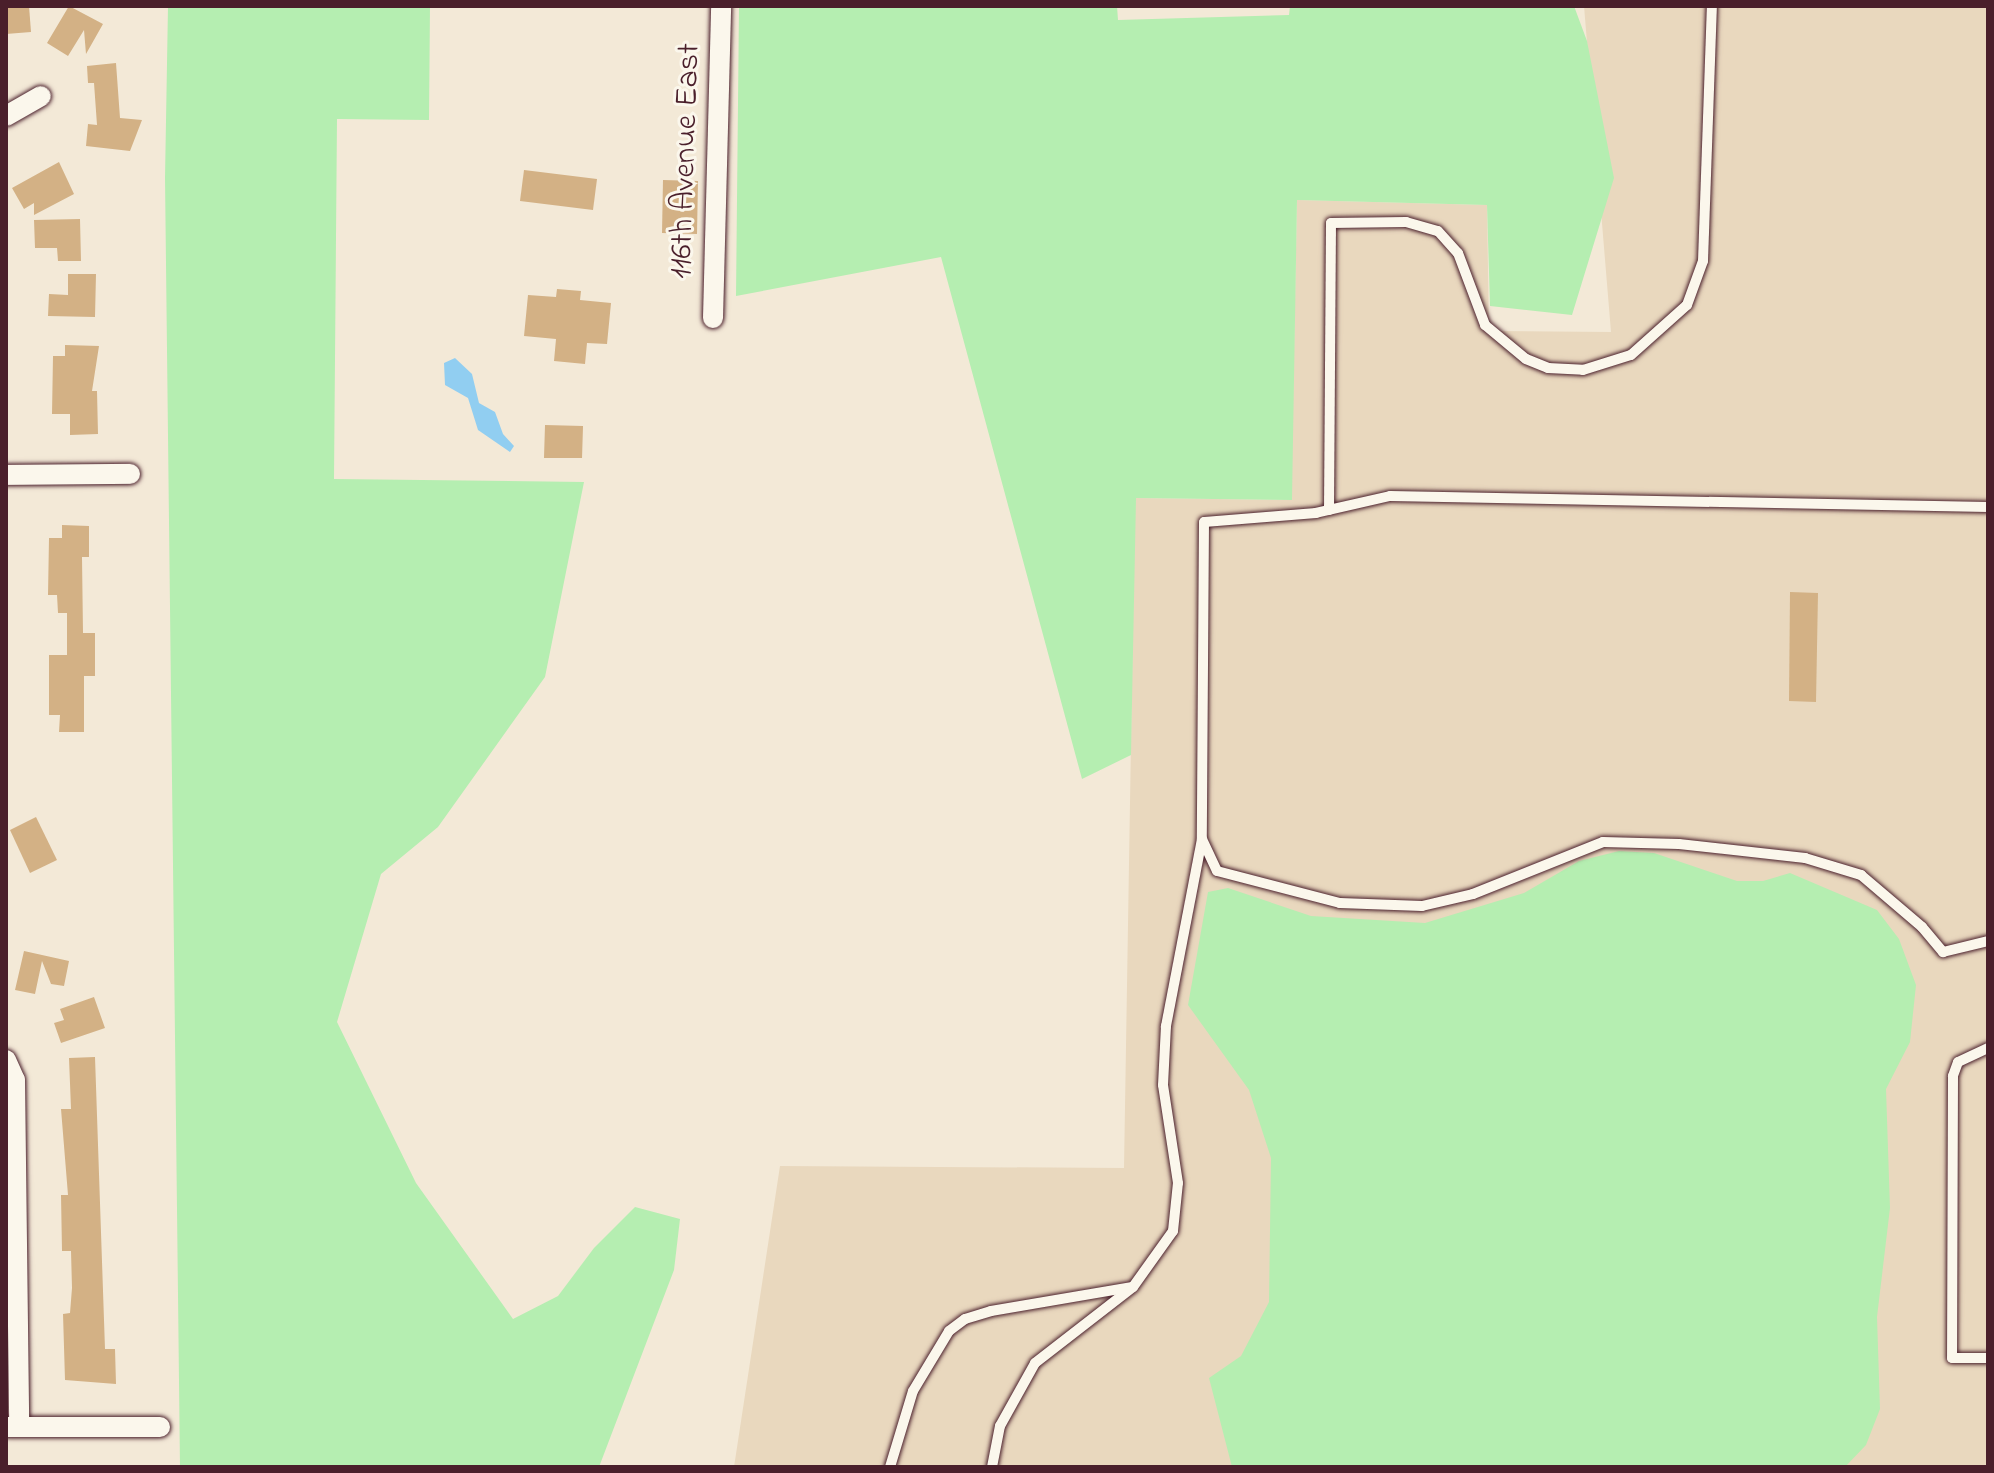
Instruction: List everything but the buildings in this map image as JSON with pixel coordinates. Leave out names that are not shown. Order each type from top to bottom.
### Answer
[{"type":"street","name":"116th Avenue East","points":[[713,318],[721,6]]},
{"type":"street","points":[[6,116],[41,96]]},
{"type":"street","points":[[6,475],[130,474]]},
{"type":"street","points":[[6,1060],[15,1080],[13,1427],[160,1427]]},
{"type":"lane","points":[[1329,510],[1331,223],[1406,222],[1438,231],[1458,253],[1485,325],[1526,359],[1548,368],[1583,370],[1631,355],[1687,305],[1703,261],[1712,6]]},
{"type":"lane","points":[[992,1467],[1000,1426],[1035,1363],[1133,1287],[1173,1231],[1178,1183],[1163,1085],[1166,1026],[1202,839],[1204,522],[1329,510],[1390,496],[1988,507]]},
{"type":"lane","points":[[1202,839],[1217,871],[1340,903],[1408,905],[1473,894],[1603,842],[1679,844],[1805,858],[1861,875],[1922,927],[1943,952],[1988,941]]},
{"type":"lane","points":[[1988,1048],[1958,1062],[1953,1076],[1952,1342],[1952,1358],[1988,1358]]},
{"type":"lane","points":[[890,1467],[931,1354],[965,1319],[1133,1287]]},
{"type":"shaded area","points":[[1584,6],[1988,6],[1988,1467],[734,1467],[780,1166],[1124,1168],[1135,498],[1291,500],[1297,200],[1487,205],[1489,331],[1611,332]]},
{"type":"green space","points":[[168,6],[430,6],[429,120],[337,119],[334,479],[584,482],[545,677],[438,827],[381,874],[337,1022],[416,1183],[513,1319],[558,1296],[594,1248],[635,1207],[680,1219],[674,1270],[599,1467],[180,1467],[165,178]]},
{"type":"green space","points":[[739,6],[1117,6],[1118,20],[1289,15],[1290,6],[1574,6],[1587,41],[1614,178],[1572,315],[1490,306],[1487,205],[1297,200],[1292,500],[1136,498],[1131,755],[1082,779],[941,257],[736,296]]},
{"type":"green space","points":[[1619,851],[1654,853],[1737,881],[1763,881],[1790,873],[1877,910],[1899,939],[1916,985],[1910,1042],[1886,1089],[1890,1208],[1877,1317],[1880,1409],[1866,1445],[1845,1467],[1232,1467],[1209,1378],[1241,1356],[1269,1302],[1271,1158],[1249,1090],[1188,1005],[1208,892],[1228,888],[1311,916],[1425,923],[1524,893],[1579,861]]},
{"type":"water","points":[[455,358],[472,374],[479,403],[495,412],[503,434],[514,446],[510,452],[478,430],[468,398],[445,385],[444,363]]}]
